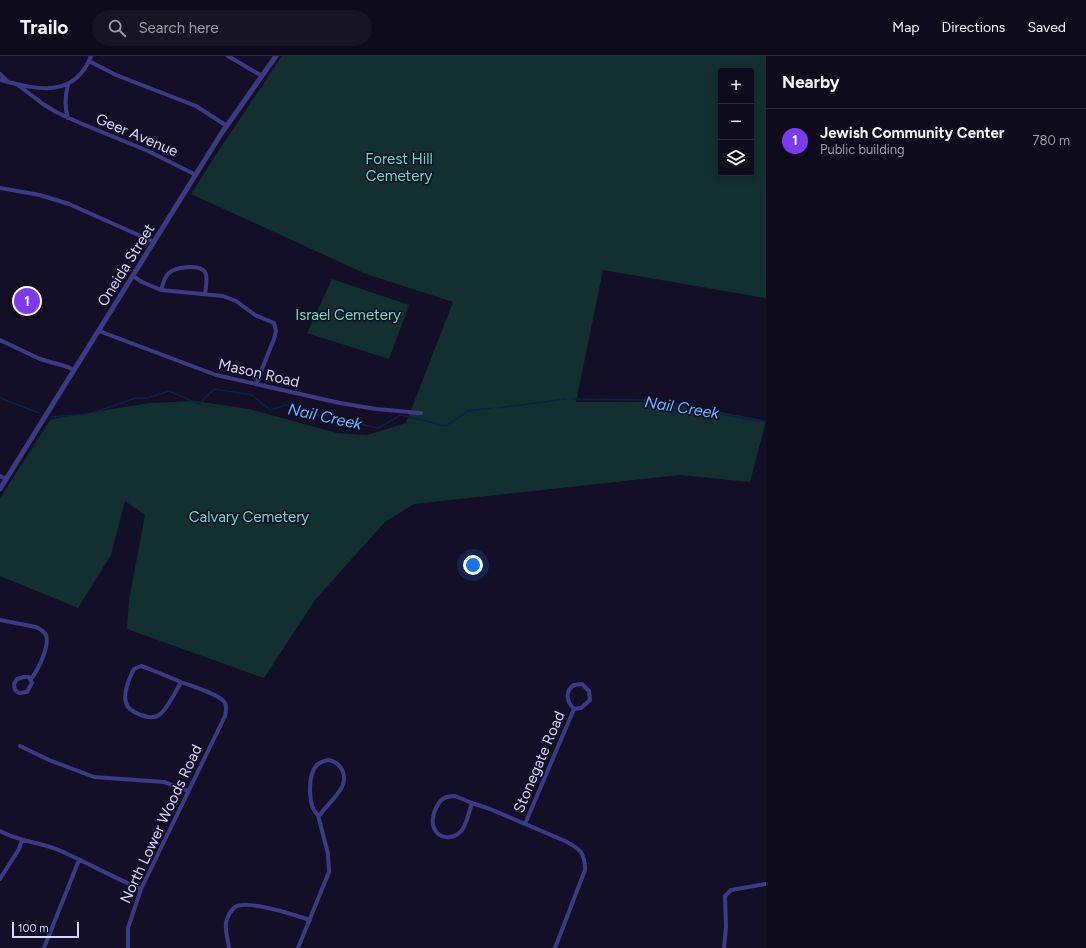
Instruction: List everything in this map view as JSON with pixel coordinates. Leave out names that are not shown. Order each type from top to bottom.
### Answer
[{"type":"street","points":[[0,80],[18,85],[58,88],[68,85],[81,74],[91,56]]},
{"type":"street","points":[[228,56],[262,76]]},
{"type":"street","name":"Oneida Street","points":[[0,489],[227,126],[276,56]]},
{"type":"street","points":[[89,61],[116,75],[196,106],[227,126]]},
{"type":"street","points":[[0,74],[8,82]]},
{"type":"street","name":"Geer Avenue","points":[[18,85],[43,104],[69,118],[148,151],[196,175]]},
{"type":"street","points":[[68,85],[65,96],[65,106],[69,118]]},
{"type":"street","points":[[0,188],[40,195],[70,204],[154,242]]},
{"type":"street","points":[[161,290],[165,278],[170,272],[185,267],[194,267],[205,272],[205,294]]},
{"type":"street","points":[[133,276],[142,282],[161,290],[215,294],[231,298],[255,315],[274,323],[276,330],[274,339],[256,384]]},
{"type":"street","name":"Mason Road","points":[[98,331],[203,371],[340,403],[376,409],[421,413]]},
{"type":"street","points":[[0,340],[40,359],[74,370]]},
{"type":"street","points":[[0,476],[6,479]]},
{"type":"street","points":[[0,620],[36,628],[41,630],[46,635],[47,643],[39,667],[31,679],[32,683],[27,692],[19,693],[15,690],[14,684],[17,679],[24,677],[31,679]]},
{"type":"street","points":[[136,667],[147,668],[181,682],[164,711],[156,717],[146,717],[132,711],[127,705],[126,699],[129,681],[134,668],[136,667]]},
{"type":"street","name":"North Lower Woods Road","points":[[128,948],[127,935],[130,920],[141,889],[226,712],[226,705],[221,698],[181,682]]},
{"type":"street","name":"Stonegate Road","points":[[582,684],[589,690],[590,700],[581,708],[574,709],[567,694],[574,685],[582,684]]},
{"type":"street","name":"Stonegate Road","points":[[525,824],[574,709]]},
{"type":"street","points":[[20,746],[50,760],[94,777],[164,782],[189,791]]},
{"type":"street","points":[[298,948],[327,879],[330,868],[318,815],[315,812],[310,790],[311,776],[314,769],[321,762],[333,761],[342,769],[344,780],[336,796],[320,815],[318,815]]},
{"type":"street","points":[[472,804],[466,822],[462,830],[457,835],[453,837],[445,837],[436,832],[433,827],[435,810],[441,801],[447,797],[455,796],[472,804],[490,809],[574,846],[584,857],[584,872],[555,948]]},
{"type":"street","points":[[0,830],[6,835],[52,847],[141,889]]},
{"type":"street","points":[[0,879],[22,840]]},
{"type":"street","points":[[44,948],[80,860]]},
{"type":"street","points":[[724,948],[726,927],[725,896],[731,890],[766,884]]},
{"type":"street","points":[[229,948],[226,923],[231,911],[237,906],[257,906],[310,920]]},
{"type":"green space","points":[[282,56],[766,56],[766,298],[603,270],[576,402],[670,402],[766,421],[750,482],[680,475],[414,504],[385,522],[315,600],[264,678],[127,629],[129,600],[145,515],[125,501],[111,555],[78,608],[0,576],[0,498],[50,420],[149,403],[195,401],[249,409],[337,433],[367,435],[406,423],[453,302],[366,274],[191,194]]},
{"type":"green space","name":"Israel Cemetery","points":[[332,279],[409,305],[389,359],[307,333]]},
{"type":"waterway","name":"Nail Creek","points":[[95,412],[136,398],[148,398],[169,391],[199,404],[214,389],[252,395],[270,410],[286,405],[314,414],[378,428],[401,415],[446,426],[468,411],[492,408]]},
{"type":"waterway","name":"Nail Creek","points":[[0,398],[39,413]]},
{"type":"waterway","name":"Nail Creek","points":[[499,408],[566,399]]},
{"type":"waterway","name":"Nail Creek","points":[[573,399],[655,400],[766,422]]},
{"type":"waterway","name":"Nail Creek","points":[[51,417],[88,414]]},
{"type":"place","name":"Jewish Community Center","points":[[27,301]]},
{"type":"park label","name":"Forest Hill Cemetery","points":[[399,168]]},
{"type":"park label","name":"Calvary Cemetery","points":[[249,517]]}]
